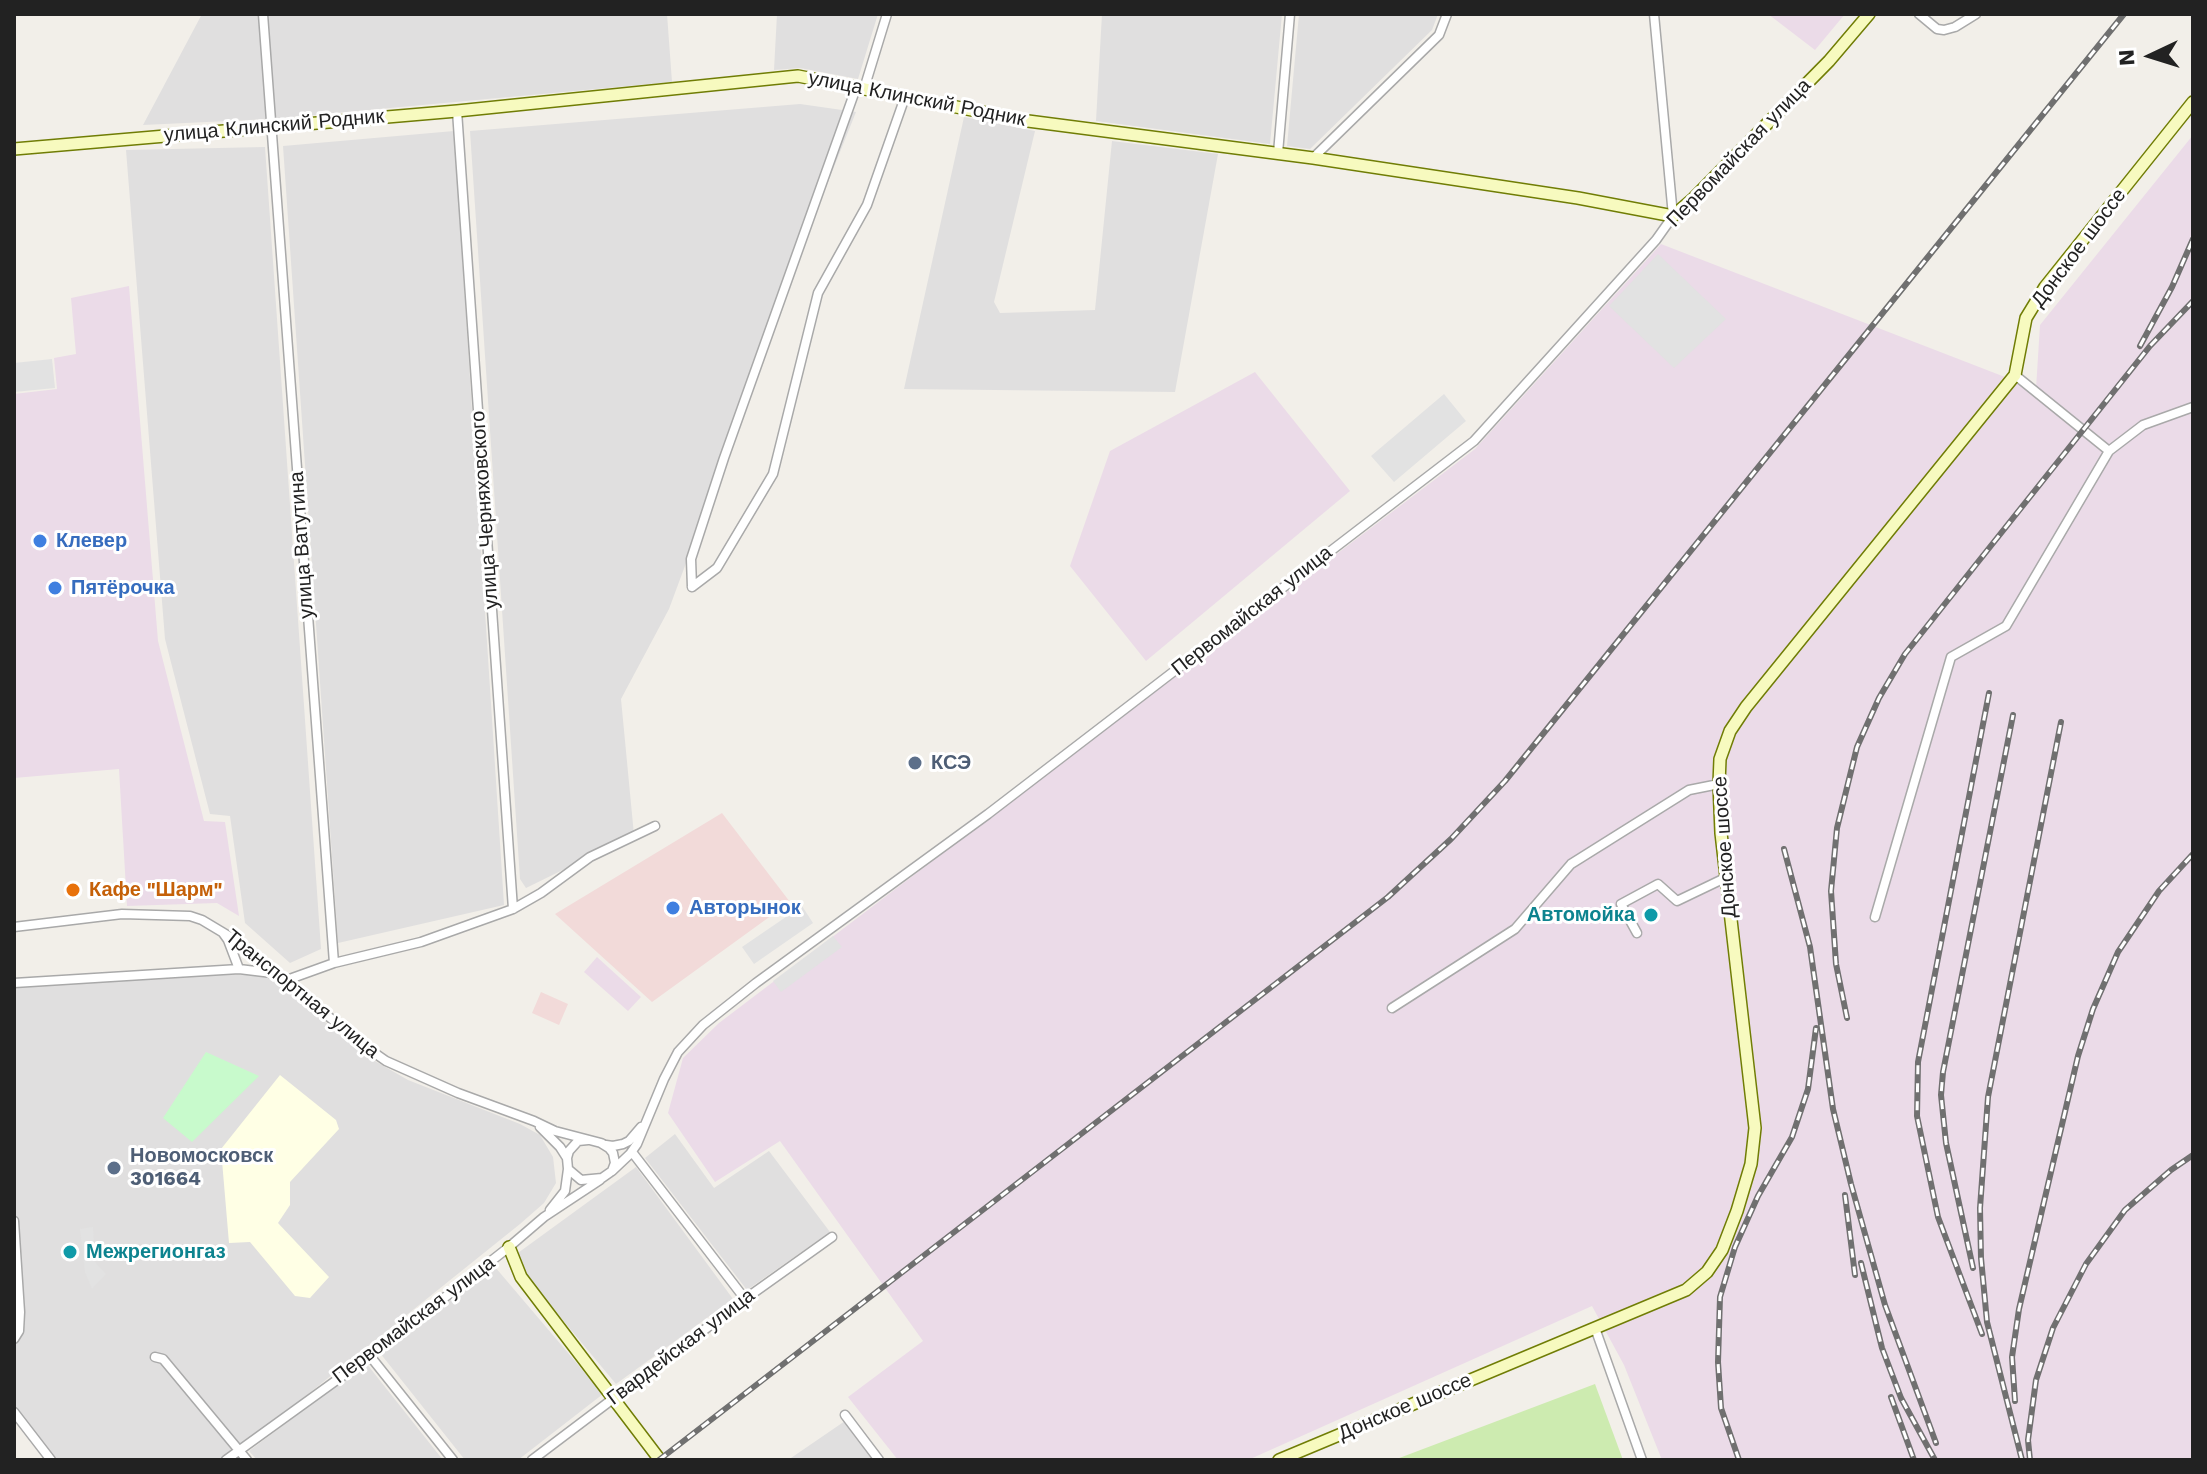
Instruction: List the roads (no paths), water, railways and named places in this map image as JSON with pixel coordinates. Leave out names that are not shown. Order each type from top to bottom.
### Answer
[{"type":"main road","name":"Первомайская улица","points":[[1673,216],[1829,61],[1869,14]]},
{"type":"main road","name":"улица Клинский Родник","points":[[14,149],[457,111],[798,76],[1028,121],[1313,158],[1578,198],[1673,216]]},
{"type":"main road","name":"Донское шоссе","points":[[1279,1460],[1686,1290],[1707,1272],[1722,1250],[1748,1176],[1755,1128],[1725,878],[1719,784],[1720,759],[1730,731],[1746,707],[2015,375],[2026,318],[2045,287],[2193,102]]},
{"type":"main road","points":[[509,1247],[521,1277],[660,1460]]},
{"type":"street","name":"улица Ватутина","points":[[263,14],[334,963]]},
{"type":"street","points":[[887,14],[724,458],[691,559],[692,587],[717,568],[773,474],[818,293],[867,205],[905,97]]},
{"type":"street","points":[[1278,153],[1290,14]]},
{"type":"street","points":[[1313,158],[1439,35],[1447,14]]},
{"type":"street","points":[[1654,14],[1673,216]]},
{"type":"street","points":[[1919,14],[1937,29],[1944,30],[1976,14]]},
{"type":"street","name":"улица Черняховского","points":[[457,111],[513,909]]},
{"type":"street","name":"Первомайская улица","points":[[612,1171],[632,1152],[644,1131],[671,1063],[703,1025],[988,814],[1474,441],[1656,240],[1673,216]]},
{"type":"street","points":[[2015,375],[2109,451]]},
{"type":"street","points":[[1875,917],[1951,657],[2006,626],[2109,451],[2143,425],[2193,407]]},
{"type":"street","points":[[1392,1008],[1515,929],[1571,864],[1689,790],[1719,784]]},
{"type":"street","points":[[14,983],[239,969],[265,971],[280,978],[421,942],[513,909],[541,893],[590,857],[655,826]]},
{"type":"street","points":[[1637,933],[1621,904],[1658,884],[1677,901],[1725,878]]},
{"type":"street","name":"Транспортная улица","points":[[14,927],[122,914],[190,916],[217,926],[386,1061],[555,1131],[588,1140]]},
{"type":"street","points":[[217,926],[228,940],[239,969]]},
{"type":"street","points":[[567,1158],[578,1141],[588,1140],[613,1146],[629,1141],[651,1109]]},
{"type":"street","points":[[534,1121],[567,1158],[565,1191],[544,1217]]},
{"type":"street","points":[[568,1169],[581,1180],[602,1178],[612,1171],[615,1163],[613,1153],[601,1143]]},
{"type":"street","points":[[632,1152],[745,1299]]},
{"type":"street","name":"Первомайская улица","points":[[226,1460],[370,1356],[544,1217],[602,1178]]},
{"type":"street","points":[[14,1221],[20,1322],[14,1339]]},
{"type":"street","name":"Гвардейская улица","points":[[532,1460],[832,1237]]},
{"type":"street","points":[[1595,1328],[1642,1460]]},
{"type":"street","points":[[370,1356],[453,1460]]},
{"type":"street","points":[[155,1357],[163,1359],[247,1460]]},
{"type":"street","points":[[14,1412],[51,1460]]},
{"type":"street","points":[[845,1415],[879,1460]]},
{"type":"railway","points":[[659,1460],[1388,897],[1451,839],[1505,781],[2124,14]]},
{"type":"railway","points":[[2140,346],[2172,287],[2193,239]]},
{"type":"railway","points":[[1847,1018],[1836,964],[1831,891],[1837,828],[1857,747],[1879,698],[1905,654],[2150,346],[2193,301]]},
{"type":"railway","points":[[1982,1334],[1938,1217],[1917,1116],[1918,1062],[1989,693]]},
{"type":"railway","points":[[1973,1268],[1946,1143],[1941,1095],[2013,715]]},
{"type":"railway","points":[[2022,1460],[1987,1322],[1980,1208],[1988,1097],[2061,722]]},
{"type":"railway","points":[[1784,849],[1810,947],[1833,1109],[1851,1184],[1885,1305],[1936,1443]]},
{"type":"railway","points":[[2015,1401],[2012,1357],[2019,1309],[2078,1056],[2093,1009],[2118,952],[2159,891],[2193,854]]},
{"type":"railway","points":[[1739,1460],[1721,1408],[1718,1362],[1720,1297],[1735,1247],[1758,1196],[1792,1137],[1808,1089],[1816,1028]]},
{"type":"railway","points":[[2030,1460],[2028,1440],[2036,1380],[2053,1328],[2086,1264],[2125,1210],[2193,1155]]},
{"type":"railway","points":[[1845,1195],[1855,1275]]},
{"type":"railway","points":[[1861,1263],[1882,1348],[1901,1398],[1935,1460]]},
{"type":"railway","points":[[1891,1397],[1914,1460]]},
{"type":"place","name":"Клевер","points":[[40,541]]},
{"type":"place","name":"Пятёрочка","points":[[55,588]]},
{"type":"place","name":"КСЭ","points":[[915,763]]},
{"type":"place","name":"Кафе \"Шарм\"","points":[[73,890]]},
{"type":"place","name":"Авторынок","points":[[673,908]]},
{"type":"place","name":"Автомойка","points":[[1651,915]]},
{"type":"place","name":"Новомосковск 301664","points":[[114,1168]]},
{"type":"place","name":"Межрегионгаз","points":[[70,1252]]}]
